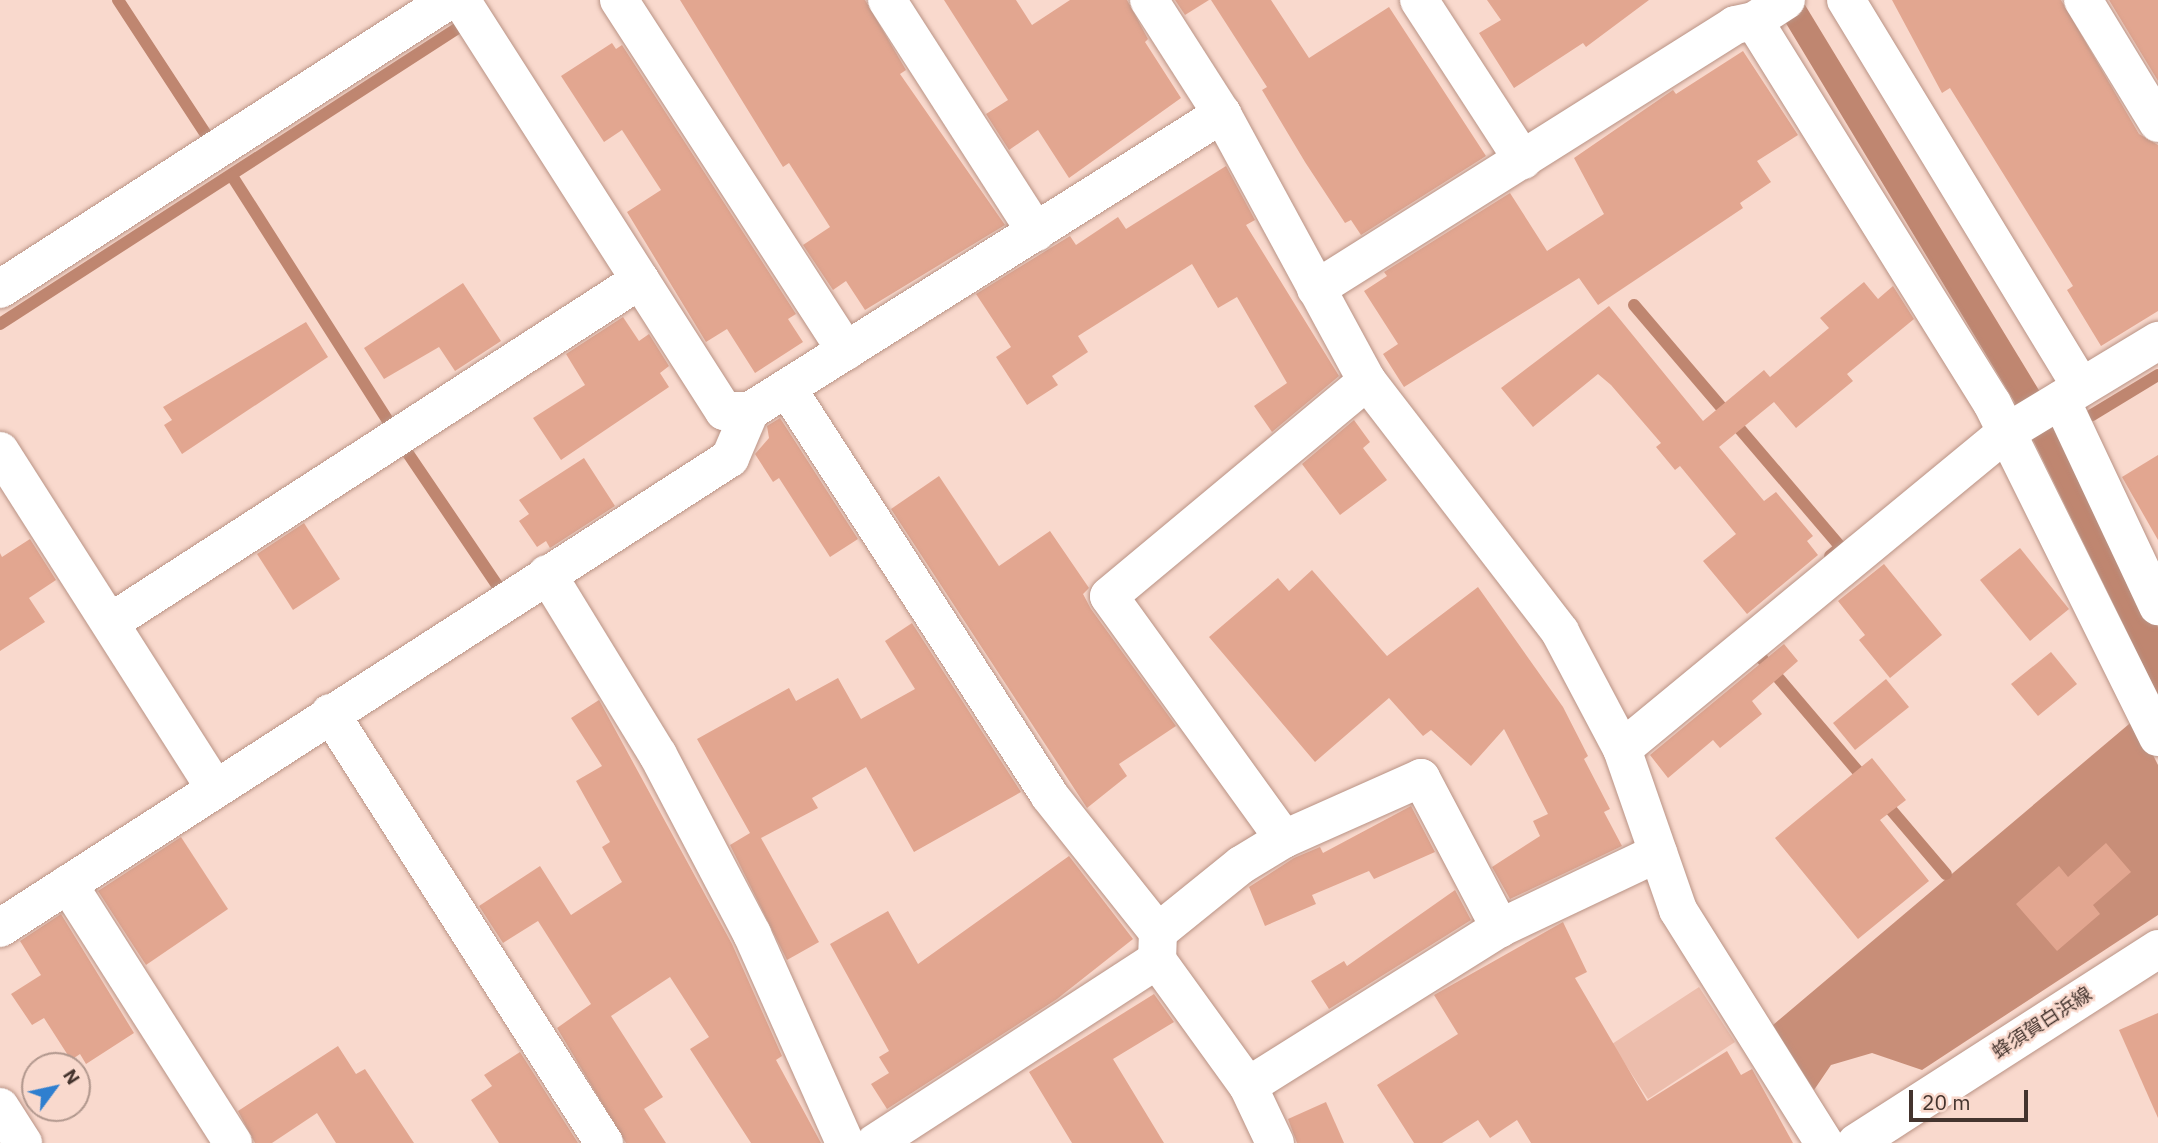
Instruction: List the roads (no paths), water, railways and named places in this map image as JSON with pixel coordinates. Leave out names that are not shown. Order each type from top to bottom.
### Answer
[{"type":"street","points":[[0,289],[449,0]]},
{"type":"street","points":[[461,0],[724,411],[750,411],[1223,114]]},
{"type":"street","points":[[619,0],[846,351]]},
{"type":"street","points":[[887,0],[1036,232]]},
{"type":"street","points":[[1149,0],[1223,114],[1367,381],[1560,632],[1622,749],[1678,910],[1824,1143]]},
{"type":"street","points":[[1419,0],[1523,160]]},
{"type":"street","points":[[1846,0],[2066,396],[2158,606]]},
{"type":"street","points":[[2083,0],[2158,123]]},
{"type":"street","points":[[1316,289],[1523,160],[1753,11],[2012,429],[2158,737]]},
{"type":"street","points":[[111,622],[640,280]]},
{"type":"street","points":[[1622,749],[2012,429],[2158,341]]},
{"type":"street","points":[[1284,839],[1109,596],[1367,381]]},
{"type":"street","points":[[787,388],[1049,795],[1158,946],[1248,1086],[1275,1143]]},
{"type":"street","points":[[0,928],[330,713],[730,458],[750,411]]},
{"type":"street","points":[[0,451],[215,788]]},
{"type":"street","points":[[547,574],[658,755],[752,934],[845,1143]]},
{"type":"street","points":[[330,713],[604,1143]]},
{"type":"street","points":[[875,1143],[1158,946],[1241,865],[1284,839],[1420,778],[1500,928]]},
{"type":"street","points":[[1248,1086],[1500,928],[1658,853]]},
{"type":"street","points":[[68,884],[233,1143]]},
{"type":"street","name":"蜂須賀白浜線","points":[[1856,1143],[2158,949]]},
{"type":"street","points":[[0,1107],[23,1143]]},
{"type":"waterway","points":[[118,0],[207,136]]},
{"type":"waterway","points":[[0,324],[464,24]]},
{"type":"waterway","points":[[232,176],[390,424]]},
{"type":"waterway","points":[[1634,305],[1841,547],[1830,556]]},
{"type":"waterway","points":[[2092,415],[2158,375]]},
{"type":"waterway","points":[[405,449],[497,585]]},
{"type":"waterway","points":[[1758,654],[1867,782]]},
{"type":"waterway","points":[[1881,798],[1946,874]]}]
